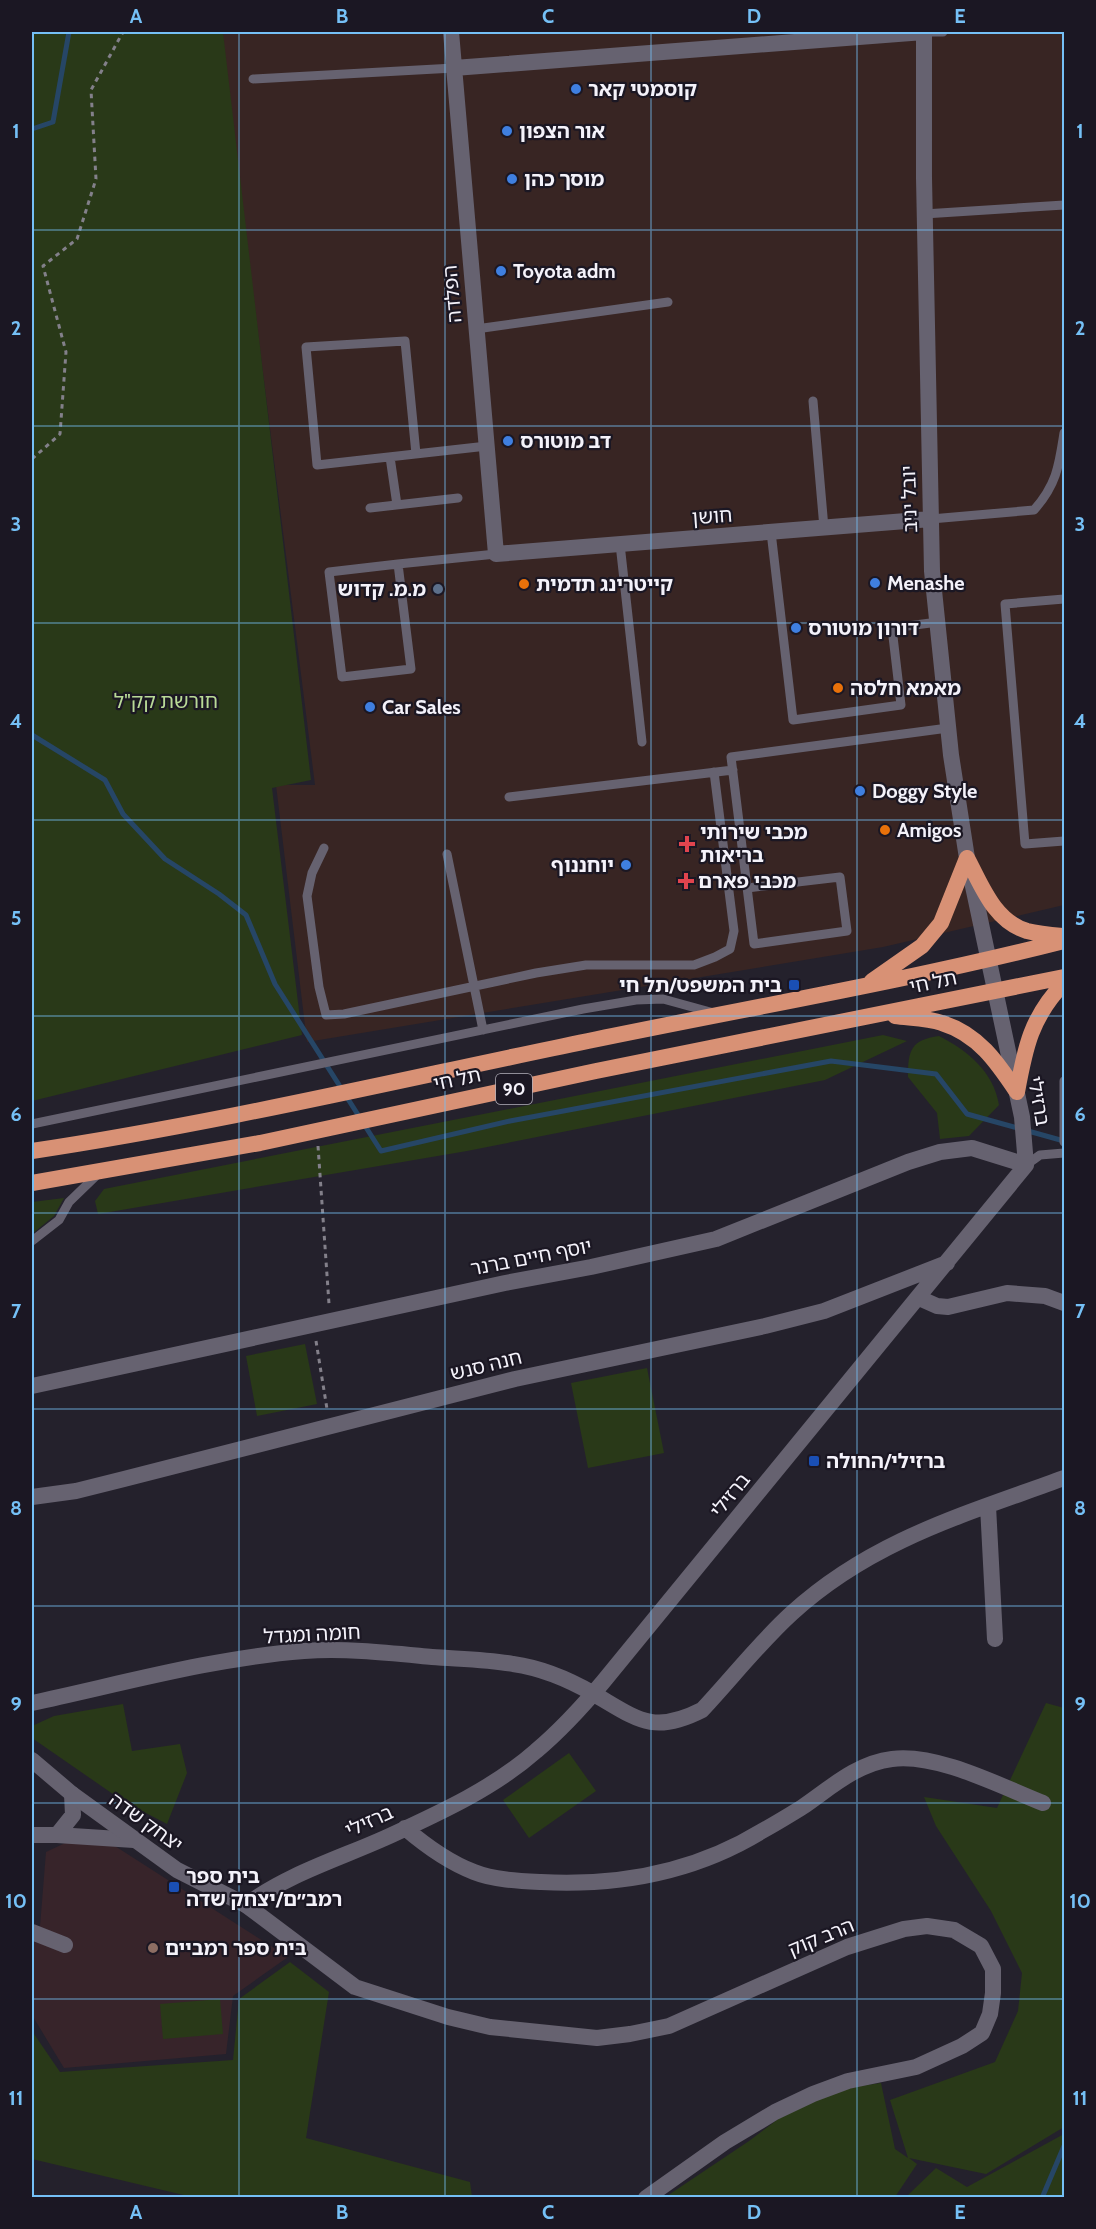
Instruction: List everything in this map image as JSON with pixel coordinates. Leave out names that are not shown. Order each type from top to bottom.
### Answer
[{"type":"highway","points":[[967,858],[993,906],[1006,921],[1027,931],[1065,936]]},
{"type":"highway","points":[[863,987],[922,946],[941,923],[967,858]]},
{"type":"highway","name":"90","points":[[990,960],[1065,941]]},
{"type":"highway","name":"תל חי","points":[[32,1151],[254,1112],[990,960]]},
{"type":"highway","name":"90","points":[[996,990],[1065,977]]},
{"type":"highway","points":[[1017,1092],[1031,1031],[1041,1012],[1065,983]]},
{"type":"highway","name":"תל חי","points":[[32,1183],[317,1131],[596,1071],[882,1015],[996,990]]},
{"type":"highway","points":[[882,1015],[941,1022],[961,1030],[996,1060],[1017,1092]]},
{"type":"street","name":"הפלדה","points":[[451,32],[496,554]]},
{"type":"street","points":[[454,68],[924,32]]},
{"type":"street","name":"יובל יניב","points":[[924,32],[924,214],[932,571],[951,755],[967,858],[990,960]]},
{"type":"street","name":"חושן","points":[[496,554],[931,519]]},
{"type":"street","name":"ברזילי","points":[[246,1905],[293,1876],[405,1828],[469,1796],[534,1753],[567,1723],[948,1263],[1026,1165],[1022,1117],[990,960]]},
{"type":"street","name":"יוסף חיים ברנר","points":[[32,1386],[716,1239],[908,1162],[939,1152],[972,1148],[1026,1165]]},
{"type":"street","name":"חנה סנש","points":[[32,1497],[76,1491],[515,1379],[785,1321],[824,1311],[948,1263]]},
{"type":"street","points":[[919,1298],[937,1306],[948,1307],[1007,1293],[1045,1296],[1065,1303]]},
{"type":"street","name":"חומה ומגדל","points":[[32,1703],[242,1659],[305,1651],[354,1650],[512,1663],[546,1670],[593,1694],[619,1711],[642,1721],[665,1723],[683,1719],[702,1710],[792,1612],[861,1560],[902,1538],[1065,1478]]},
{"type":"street","points":[[988,1506],[995,1639]]},
{"type":"street","points":[[405,1828],[444,1858],[475,1873],[519,1881],[568,1884],[622,1881],[670,1871],[721,1853],[760,1833],[866,1765],[892,1758],[946,1765],[1042,1803]]},
{"type":"street","name":"יצחק שדה","points":[[32,1760],[72,1794],[177,1870],[246,1905]]},
{"type":"street","points":[[57,1835],[73,1815],[72,1794]]},
{"type":"street","points":[[32,1835],[134,1840]]},
{"type":"street","name":"הרב קוק","points":[[246,1905],[356,1988],[448,2017],[489,2027],[597,2038],[669,2026],[837,1951],[904,1929],[927,1926],[954,1930],[981,1946],[993,1970],[990,2014],[982,2033],[962,2046],[916,2067],[848,2081],[775,2112],[725,2142],[646,2198]]},
{"type":"street","points":[[32,1932],[65,1945]]},
{"type":"lane","points":[[924,32],[943,32]]},
{"type":"lane","points":[[253,79],[454,68]]},
{"type":"lane","points":[[924,214],[1065,205]]},
{"type":"lane","points":[[476,329],[668,302]]},
{"type":"lane","points":[[416,454],[405,341],[306,347],[317,465],[390,457],[487,446]]},
{"type":"lane","points":[[813,401],[824,528]]},
{"type":"lane","points":[[931,519],[1034,510],[1048,495],[1059,466],[1065,432]]},
{"type":"lane","points":[[390,457],[397,505]]},
{"type":"lane","points":[[370,508],[458,498]]},
{"type":"lane","points":[[771,532],[793,720],[901,705],[892,628],[938,622]]},
{"type":"lane","points":[[620,544],[642,742]]},
{"type":"lane","points":[[398,564],[411,669],[342,677],[330,572],[398,564],[496,554]]},
{"type":"lane","points":[[1065,599],[1005,604],[1025,844],[1065,841]]},
{"type":"lane","points":[[747,888],[840,877],[847,931],[754,944],[747,888],[733,770],[731,757],[948,728]]},
{"type":"lane","points":[[509,797],[733,770]]},
{"type":"lane","points":[[324,848],[312,873],[307,896],[319,987],[326,1015],[344,1014],[536,973],[586,965],[694,965],[730,949],[734,932],[714,772]]},
{"type":"lane","points":[[447,854],[483,1030]]},
{"type":"lane","points":[[32,1124],[636,1000],[663,999],[720,1015]]},
{"type":"lane","points":[[1065,1081],[1065,1142]]},
{"type":"lane","points":[[1026,1165],[1040,1155],[1065,1153]]},
{"type":"lane","points":[[32,1241],[59,1220],[69,1202],[101,1171]]},
{"type":"path","points":[[32,459],[60,434],[66,351],[43,266],[78,239],[96,179],[92,90],[123,32]]},
{"type":"path","points":[[317,1131],[330,1321]]},
{"type":"path","points":[[313,1325],[330,1426]]},
{"type":"shaded area","points":[[220,32],[1064,32],[1064,905],[883,947],[307,1042],[276,785],[315,785]]},
{"type":"shaded area","name":"בית ספר רמביים","points":[[78,1837],[104,1839],[288,1957],[233,1996],[226,2054],[64,2068],[32,2015],[32,1937],[39,1939],[46,1852]]},
{"type":"green space","name":"חורשת קק\"ל","points":[[32,32],[223,32],[311,780],[272,788],[302,1035],[32,1101]]},
{"type":"green space","points":[[883,1035],[907,1041],[825,1080],[467,1151],[98,1214],[95,1201],[104,1189]]},
{"type":"green space","points":[[939,1036],[978,1063],[996,1093],[999,1105],[969,1136],[940,1139],[937,1113],[908,1077],[910,1053],[913,1048],[922,1040]]},
{"type":"green space","points":[[64,1198],[54,1216],[32,1234],[32,1202]]},
{"type":"green space","points":[[305,1344],[317,1404],[257,1416],[246,1356]]},
{"type":"green space","points":[[647,1368],[664,1453],[588,1468],[571,1383]]},
{"type":"green space","points":[[1046,1703],[1064,1708],[1064,2127],[986,2174],[909,2158],[917,2164],[895,2197],[664,2198],[749,2141],[798,2104],[847,2088],[881,2083],[895,2149],[908,2158],[890,2100],[995,2062],[1018,2011],[1022,1973],[991,1911],[936,1826],[924,1797],[997,1808]]},
{"type":"green space","points":[[123,1704],[132,1751],[180,1744],[187,1773],[167,1824],[123,1801],[32,1738],[32,1726],[54,1716]]},
{"type":"green space","points":[[569,1753],[596,1791],[529,1838],[503,1800]]},
{"type":"green space","points":[[290,1962],[329,1992],[306,2138],[470,2182],[472,2197],[192,2197],[32,2159],[32,2031],[60,2072],[233,2060],[239,1999]]},
{"type":"green space","points":[[220,1999],[223,2034],[163,2039],[160,2004]]},
{"type":"green space","points":[[1064,2134],[1064,2197],[909,2197],[908,2195],[936,2168],[967,2187]]},
{"type":"waterway","points":[[32,129],[53,122],[69,32]]},
{"type":"waterway","points":[[32,735],[105,780],[123,814],[165,859],[219,894],[246,915],[275,984],[381,1151],[510,1121],[831,1061],[936,1074],[967,1114],[1064,1141]]},
{"type":"waterway","points":[[1042,2198],[1064,2146]]},
{"type":"place","name":"קוסמטי קאר","points":[[576,89]]},
{"type":"place","name":"אור הצפון","points":[[507,131]]},
{"type":"place","name":"מוסך כהן","points":[[512,179]]},
{"type":"place","name":"Toyota adm","points":[[501,271]]},
{"type":"place","name":"דב מוטורס","points":[[508,441]]},
{"type":"place","name":"Menashe","points":[[875,583]]},
{"type":"place","name":"קייטרינג תדמית","points":[[524,584]]},
{"type":"place","name":"מ.מ. קדוש","points":[[438,589]]},
{"type":"place","name":"דורון מוטורס","points":[[796,628]]},
{"type":"place","name":"מאמא חלסה","points":[[838,688]]},
{"type":"place","name":"Car Sales","points":[[370,707]]},
{"type":"place","name":"Doggy Style","points":[[860,791]]},
{"type":"place","name":"Amigos","points":[[885,830]]},
{"type":"place","name":"מכבי שירותי בריאות","points":[[687,844]]},
{"type":"place","name":"יוחננוף","points":[[626,865]]},
{"type":"place","name":"מכבי פארם","points":[[686,881]]},
{"type":"place","name":"בית המשפט/תל חי","points":[[794,985]]},
{"type":"place","name":"ברזילי/החולה","points":[[814,1461]]},
{"type":"place","name":"בית ספר רמב״ם/יצחק שדה","points":[[174,1887]]},
{"type":"place","name":"בית ספר רמביים","points":[[153,1948]]}]
